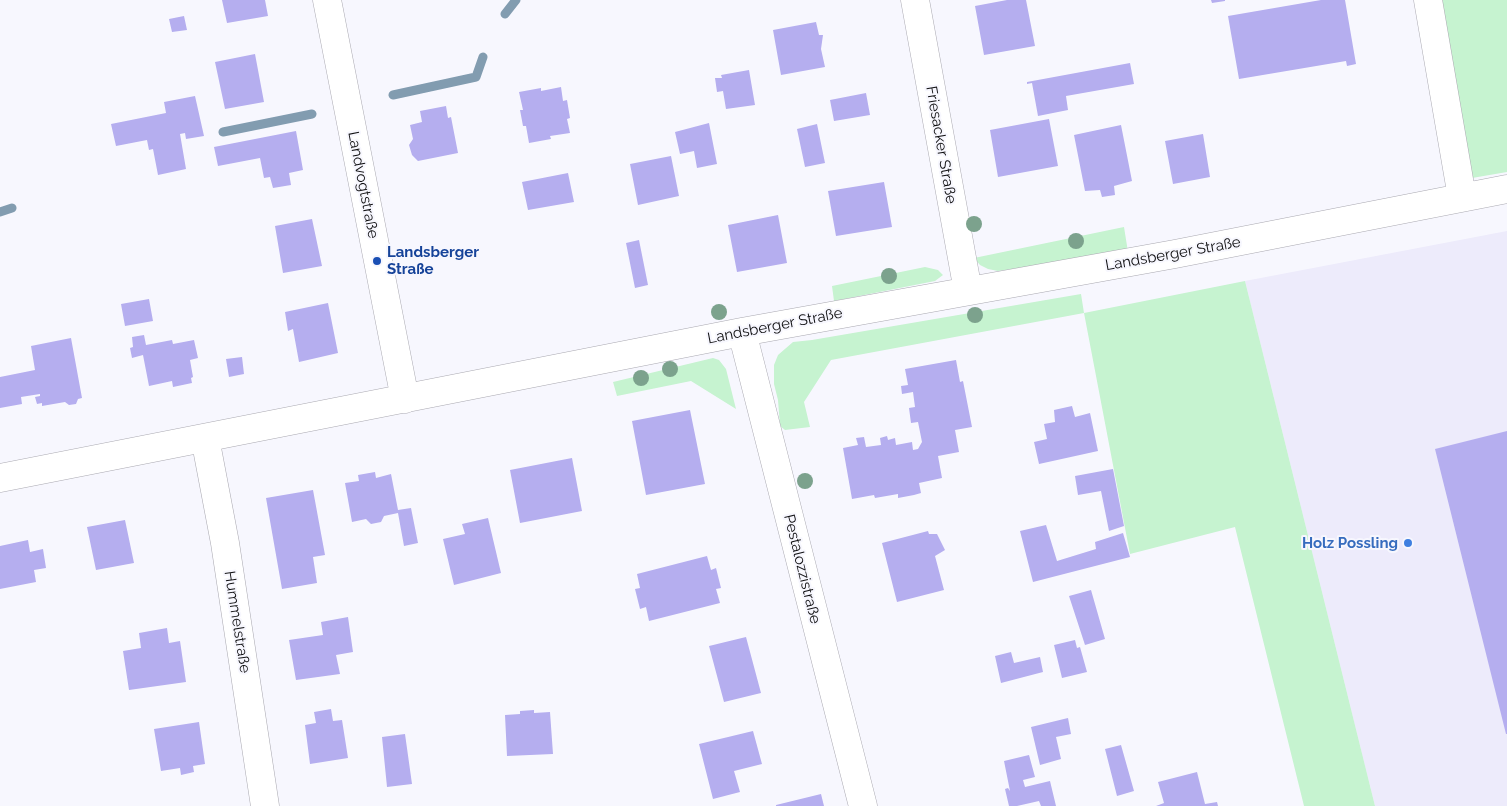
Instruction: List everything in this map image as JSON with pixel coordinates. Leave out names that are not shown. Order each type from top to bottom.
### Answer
[{"type":"street","name":"Landvogtstraße","points":[[327,0],[405,399]]},
{"type":"street","name":"Friesacker Straße","points":[[915,0],[968,291]]},
{"type":"street","points":[[1428,0],[1462,197]]},
{"type":"street","name":"Landsberger Straße","points":[[0,478],[742,332],[1218,246],[1507,189]]},
{"type":"street","name":"Pestalozzistraße","points":[[742,332],[863,806]]},
{"type":"street","name":"Hummelstraße","points":[[205,438],[225,543],[265,806]]},
{"type":"shaded area","name":"Holz Possling","points":[[1507,231],[1507,806],[1375,806],[1245,281]]},
{"type":"green space","points":[[1441,0],[1507,0],[1507,172],[1472,178]]},
{"type":"green space","points":[[1124,227],[1128,252],[998,271],[980,265],[974,258]]},
{"type":"green space","points":[[925,267],[938,270],[943,275],[935,281],[834,301],[832,286]]},
{"type":"green space","points":[[1245,281],[1375,806],[1304,806],[1235,527],[1130,554],[1084,313]]},
{"type":"green space","points":[[1081,294],[1084,313],[831,360],[804,402],[810,427],[785,430],[780,426],[778,400],[774,384],[774,365],[778,355],[793,342]]},
{"type":"green space","points":[[713,358],[719,360],[726,369],[736,409],[691,381],[617,396],[613,382]]},
{"type":"building","points":[[222,0],[265,0],[268,16],[227,23]]},
{"type":"building","points":[[1007,0],[1026,0],[1035,46],[984,55],[975,6]]},
{"type":"building","points":[[1211,0],[1225,0],[1225,1],[1212,3]]},
{"type":"building","points":[[1321,0],[1345,0],[1356,64],[1347,66],[1346,61],[1239,79],[1228,16]]},
{"type":"building","points":[[184,16],[187,30],[172,32],[169,19]]},
{"type":"building","points":[[816,22],[819,35],[823,35],[821,49],[825,67],[781,75],[773,30]]},
{"type":"building","points":[[255,54],[264,102],[225,109],[215,62]]},
{"type":"building","points":[[1130,63],[1134,84],[1066,96],[1068,110],[1038,116],[1032,83],[1027,84],[1027,82]]},
{"type":"building","points":[[749,70],[755,105],[726,109],[723,91],[717,92],[715,78],[722,78],[721,75]]},
{"type":"building","points":[[561,87],[563,101],[567,100],[570,118],[567,119],[570,133],[550,136],[551,139],[529,143],[526,126],[523,126],[520,110],[523,110],[519,92],[541,88],[541,91]]},
{"type":"building","points":[[866,93],[870,115],[834,121],[830,100]]},
{"type":"building","points":[[195,96],[204,136],[186,139],[185,133],[180,134],[186,169],[158,175],[153,149],[149,150],[147,140],[116,146],[111,124],[166,113],[164,102]]},
{"type":"building","points":[[446,106],[448,118],[451,117],[458,153],[418,161],[412,155],[409,145],[413,139],[410,125],[422,122],[420,111]]},
{"type":"building","points":[[1049,119],[1058,166],[998,177],[990,130]]},
{"type":"building","points":[[709,123],[717,164],[697,168],[694,151],[680,154],[675,132]]},
{"type":"building","points":[[817,124],[825,163],[805,167],[797,129]]},
{"type":"building","points":[[1121,125],[1132,181],[1114,186],[1115,195],[1102,197],[1100,190],[1085,191],[1074,135]]},
{"type":"building","points":[[296,131],[303,170],[289,173],[291,185],[273,188],[270,177],[264,178],[260,158],[218,166],[214,147]]},
{"type":"building","points":[[1203,134],[1210,177],[1173,184],[1165,141]]},
{"type":"building","points":[[671,156],[679,196],[638,205],[630,164]]},
{"type":"building","points":[[568,173],[574,202],[528,210],[522,182]]},
{"type":"building","points":[[884,182],[892,227],[836,236],[828,191]]},
{"type":"building","points":[[778,215],[787,263],[737,272],[728,225]]},
{"type":"building","points":[[312,219],[322,266],[283,273],[275,226]]},
{"type":"building","points":[[639,240],[648,285],[635,288],[626,243]]},
{"type":"building","points":[[149,299],[153,321],[125,326],[121,304]]},
{"type":"building","points":[[328,303],[338,353],[299,362],[293,329],[288,331],[285,312]]},
{"type":"building","points":[[144,335],[146,345],[172,340],[173,344],[194,340],[198,358],[190,360],[193,377],[191,378],[192,383],[173,387],[172,381],[149,386],[143,355],[132,358],[130,348],[133,347],[132,337]]},
{"type":"building","points":[[71,338],[82,398],[78,399],[76,404],[69,405],[65,402],[42,406],[42,403],[37,404],[35,397],[40,396],[40,394],[21,397],[22,404],[0,408],[0,377],[35,370],[31,346]]},
{"type":"building","points":[[242,357],[244,374],[229,377],[226,359]]},
{"type":"building","points":[[956,360],[960,382],[963,381],[972,427],[955,430],[959,452],[938,456],[942,478],[919,483],[921,493],[914,495],[898,498],[898,494],[875,498],[874,495],[852,499],[843,448],[858,445],[856,438],[864,437],[866,447],[881,445],[880,438],[887,436],[888,440],[895,438],[896,445],[912,442],[913,450],[918,449],[922,442],[918,422],[911,423],[909,408],[915,407],[913,392],[902,394],[901,386],[908,385],[905,369]]},
{"type":"building","points":[[1072,406],[1075,417],[1090,413],[1098,451],[1039,464],[1034,442],[1047,439],[1044,424],[1055,422],[1054,410]]},
{"type":"building","points":[[690,410],[705,484],[646,495],[632,421]]},
{"type":"building","points":[[1507,431],[1507,734],[1506,734],[1435,449]]},
{"type":"building","points":[[572,458],[582,511],[520,523],[510,470]]},
{"type":"building","points":[[1113,469],[1124,526],[1109,531],[1101,491],[1078,495],[1075,476]]},
{"type":"building","points":[[375,472],[376,478],[391,474],[398,510],[411,508],[418,543],[404,546],[398,513],[384,516],[381,522],[371,524],[366,519],[352,522],[345,483],[359,481],[358,475]]},
{"type":"building","points":[[313,490],[325,555],[313,557],[317,583],[282,589],[266,498]]},
{"type":"building","points":[[488,518],[501,573],[454,585],[443,539],[465,534],[462,524]]},
{"type":"building","points":[[125,520],[134,563],[96,570],[87,527]]},
{"type":"building","points":[[1046,525],[1057,561],[1096,549],[1095,542],[1123,533],[1130,557],[1033,582],[1020,531]]},
{"type":"building","points":[[928,531],[929,534],[937,534],[945,550],[935,556],[944,590],[897,602],[882,543]]},
{"type":"building","points":[[28,540],[30,552],[43,549],[46,568],[34,570],[36,582],[0,589],[0,546]]},
{"type":"building","points":[[707,556],[711,570],[716,568],[721,588],[716,589],[720,603],[649,621],[646,607],[640,609],[635,589],[640,588],[637,574]]},
{"type":"building","points":[[1091,590],[1105,639],[1085,645],[1069,596]]},
{"type":"building","points":[[348,617],[353,652],[336,655],[340,674],[296,680],[289,640],[323,635],[321,622]]},
{"type":"building","points":[[167,628],[169,643],[180,641],[186,682],[129,690],[123,651],[141,648],[139,633]]},
{"type":"building","points":[[746,637],[761,693],[724,702],[709,646]]},
{"type":"building","points":[[1075,640],[1077,648],[1080,647],[1087,672],[1062,678],[1054,645]]},
{"type":"building","points":[[1011,652],[1014,663],[1040,657],[1043,672],[1001,683],[995,656]]},
{"type":"building","points":[[331,709],[333,721],[342,720],[348,758],[310,764],[305,725],[316,723],[314,712]]},
{"type":"building","points":[[534,710],[534,713],[550,712],[553,754],[507,756],[505,715],[520,714],[520,711]]},
{"type":"building","points":[[1068,718],[1071,734],[1056,737],[1061,759],[1040,765],[1031,727]]},
{"type":"building","points":[[199,722],[205,764],[193,766],[194,772],[181,775],[180,768],[161,771],[154,729]]},
{"type":"building","points":[[753,731],[762,764],[734,771],[740,792],[713,799],[699,744]]},
{"type":"building","points":[[405,734],[412,784],[387,787],[382,737]]},
{"type":"building","points":[[1121,745],[1134,791],[1117,796],[1105,749]]},
{"type":"building","points":[[1029,755],[1035,777],[1023,780],[1025,787],[1050,781],[1056,806],[1041,806],[1039,801],[1009,806],[1005,789],[1008,788],[1010,791],[1004,761]]},
{"type":"building","points":[[1197,772],[1205,804],[1217,802],[1218,806],[1156,806],[1164,803],[1158,782]]},
{"type":"building","points":[[821,794],[824,806],[776,806],[776,805]]},
{"type":"waterway","points":[[505,14],[516,0]]},
{"type":"waterway","points":[[393,95],[476,77],[483,57]]},
{"type":"waterway","points":[[223,132],[312,114]]},
{"type":"waterway","points":[[0,212],[12,208]]},
{"type":"place","name":"Landsberger Straße","points":[[377,261]]},
{"type":"place","name":"Holz Possling","points":[[1408,543]]}]
